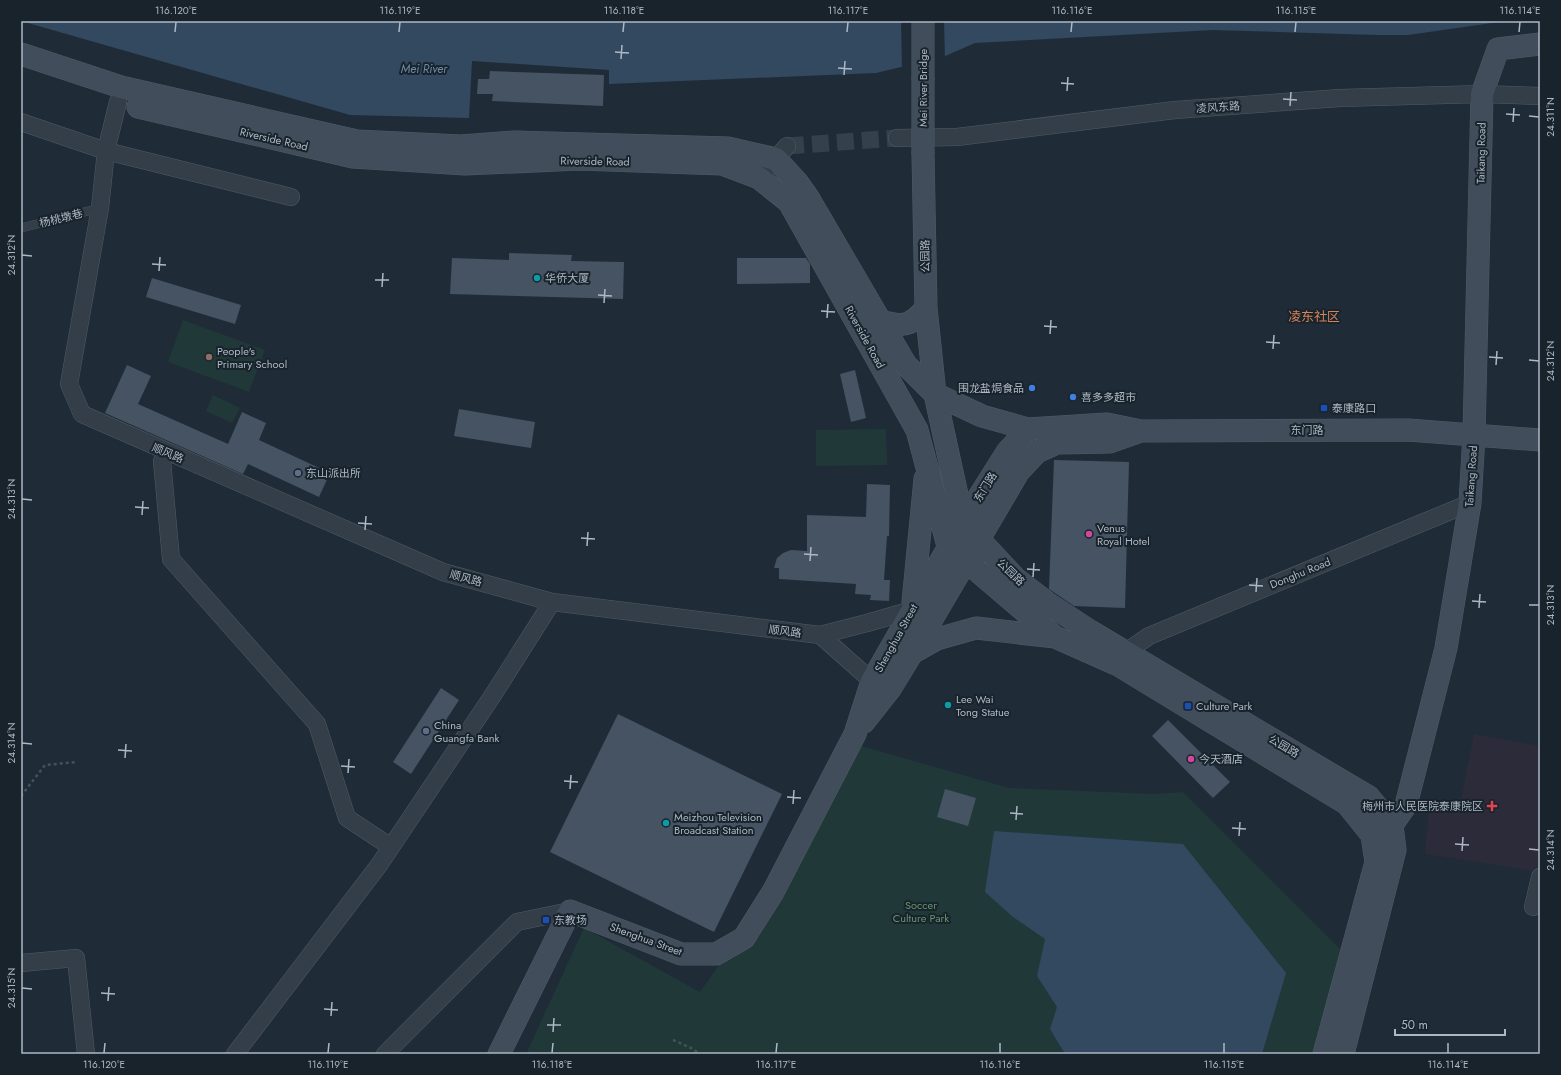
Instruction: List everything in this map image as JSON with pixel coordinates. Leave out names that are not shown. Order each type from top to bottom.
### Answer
[{"type":"main road","name":"Mei River Bridge","points":[[923,21],[923,154]]},
{"type":"main road","name":"Taikang Road","points":[[1372,835],[1392,825],[1406,805],[1444,655],[1470,503],[1474,435],[1482,94],[1498,49],[1540,44]]},
{"type":"main road","name":"Riverside Road","points":[[21,54],[121,87],[357,141],[461,146],[514,142],[728,148],[782,152],[798,182],[906,365],[935,394]]},
{"type":"main road","name":"Riverside Road","points":[[21,70],[118,102],[353,157],[465,164],[580,159],[722,164],[759,178],[789,202],[917,430],[948,546]]},
{"type":"main road","name":"公园路","points":[[923,154],[926,308],[935,394],[963,522],[1016,579],[1122,658],[1347,804],[1372,835]]},
{"type":"main road","points":[[879,321],[894,325],[906,324],[917,319],[926,308]]},
{"type":"main road","points":[[935,394],[982,416],[1028,429]]},
{"type":"main road","name":"东门路","points":[[948,546],[1007,452],[1028,429],[1107,424],[1141,431],[1408,430],[1540,440]]},
{"type":"main road","name":"东门路","points":[[966,561],[1019,471],[1037,452],[1057,442],[1110,442],[1141,431]]},
{"type":"main road","points":[[912,610],[926,466]]},
{"type":"main road","name":"公园路","points":[[948,546],[1055,637],[1122,658],[1369,797],[1392,825]]},
{"type":"main road","name":"Shenghua Street","points":[[855,734],[872,680],[948,546]]},
{"type":"main road","name":"Shenghua Street","points":[[570,911],[681,954],[716,954],[744,938],[772,892],[855,734],[890,689],[966,561]]},
{"type":"main road","points":[[912,653],[937,639],[976,628],[1055,637]]},
{"type":"main road","points":[[1343,1054],[1395,850],[1392,825]]},
{"type":"main road","points":[[1324,1054],[1376,862],[1372,835]]},
{"type":"main road","points":[[499,1054],[570,911]]},
{"type":"street","name":"凌风东路","points":[[897,138],[957,137],[1167,111],[1340,98],[1482,94],[1540,96]]},
{"type":"street","name":"顺风路","points":[[118,102],[106,151],[100,208],[69,384],[82,414],[136,439],[443,572],[552,602],[820,635],[867,624],[912,610]]},
{"type":"street","points":[[21,122],[106,151],[291,197]]},
{"type":"street","points":[[759,178],[782,152]]},
{"type":"street","points":[[162,461],[171,559],[317,724],[347,818],[391,848]]},
{"type":"street","name":"Donghu Road","points":[[1122,658],[1149,636],[1470,503]]},
{"type":"street","points":[[235,1054],[391,848],[493,695],[552,602]]},
{"type":"street","points":[[820,635],[872,680]]},
{"type":"street","points":[[1533,907],[1540,878]]},
{"type":"street","points":[[385,1054],[517,922],[570,911]]},
{"type":"street","points":[[21,963],[76,958],[86,1054]]},
{"type":"lane","name":"杨桃墩巷","points":[[21,228],[100,208]]},
{"type":"path","points":[[21,796],[45,765],[77,762]]},
{"type":"path","points":[[673,1040],[700,1054]]},
{"type":"shaded area","name":"梅州市人民医院泰康院区","points":[[1474,734],[1540,746],[1540,872],[1425,854],[1428,813],[1461,799]]},
{"type":"green space","points":[[183,320],[265,350],[249,392],[168,362]]},
{"type":"green space","points":[[213,395],[240,408],[232,423],[206,411]]},
{"type":"green space","points":[[886,429],[887,465],[816,466],[816,430]]},
{"type":"green space","name":"Soccer Culture Park","points":[[850,743],[1009,788],[1153,794],[1183,792],[1354,963],[1329,1054],[526,1054],[584,928],[700,992],[763,903]]},
{"type":"water","name":"Mei River","points":[[21,21],[1506,21],[1408,35],[1213,30],[975,43],[943,57],[876,73],[609,84],[609,70],[472,61],[469,118],[350,115]]},
{"type":"water","points":[[994,831],[1183,844],[1286,973],[1262,1054],[1065,1054],[1050,1029],[1057,1007],[1037,976],[1045,939],[1013,917],[985,892]]},
{"type":"pier","points":[[901,21],[944,21],[945,59],[902,69]]},
{"type":"building","points":[[490,71],[604,75],[603,106],[492,101],[493,94],[477,94],[478,79],[489,79]]},
{"type":"building","name":"华侨大厦","points":[[509,253],[572,255],[571,261],[624,262],[623,299],[450,294],[452,258],[509,260]]},
{"type":"building","points":[[737,258],[806,258],[810,264],[810,283],[737,284]]},
{"type":"building","points":[[152,278],[241,305],[235,324],[146,297]]},
{"type":"building","points":[[127,365],[151,376],[138,404],[228,444],[242,412],[266,423],[259,440],[330,473],[319,497],[248,464],[243,474],[105,413]]},
{"type":"building","points":[[855,370],[866,418],[851,422],[840,374]]},
{"type":"building","points":[[459,409],[535,422],[531,448],[454,436]]},
{"type":"building","name":"Venus Royal Hotel","points":[[1054,460],[1129,462],[1125,608],[1074,606],[1049,589]]},
{"type":"building","points":[[867,484],[890,485],[889,536],[887,536],[884,580],[890,580],[889,601],[870,600],[871,595],[855,594],[856,584],[779,579],[779,568],[774,568],[777,558],[783,553],[791,550],[807,551],[807,515],[866,517]]},
{"type":"building","name":"China Guangfa Bank","points":[[441,688],[459,700],[411,774],[393,762]]},
{"type":"building","name":"Meizhou Television Broadcast Station","points":[[618,714],[782,794],[714,932],[550,852]]},
{"type":"building","name":"今天酒店","points":[[1168,720],[1230,782],[1213,798],[1152,736]]},
{"type":"building","points":[[945,789],[976,798],[968,826],[937,817]]},
{"type":"tunnel","points":[[787,146],[897,138]]},
{"type":"place","name":"华侨大厦","points":[[537,278]]},
{"type":"place","name":"People's Primary School","points":[[209,357]]},
{"type":"place","name":"围龙盐焗食品","points":[[1032,388]]},
{"type":"place","name":"喜多多超市","points":[[1073,397]]},
{"type":"place","name":"泰康路口","points":[[1324,408]]},
{"type":"place","name":"东山派出所","points":[[298,473]]},
{"type":"place","name":"Venus Royal Hotel","points":[[1089,534]]},
{"type":"place","name":"Lee Wai Tong Statue","points":[[948,705]]},
{"type":"place","name":"Culture Park","points":[[1188,706]]},
{"type":"place","name":"China Guangfa Bank","points":[[426,731]]},
{"type":"place","name":"今天酒店","points":[[1191,759]]},
{"type":"place","name":"梅州市人民医院泰康院区","points":[[1492,806]]},
{"type":"place","name":"Meizhou Television Broadcast Station","points":[[666,823]]},
{"type":"place","name":"东教场","points":[[546,920]]},
{"type":"district","name":"凌东社区","points":[[1314,316]]}]
